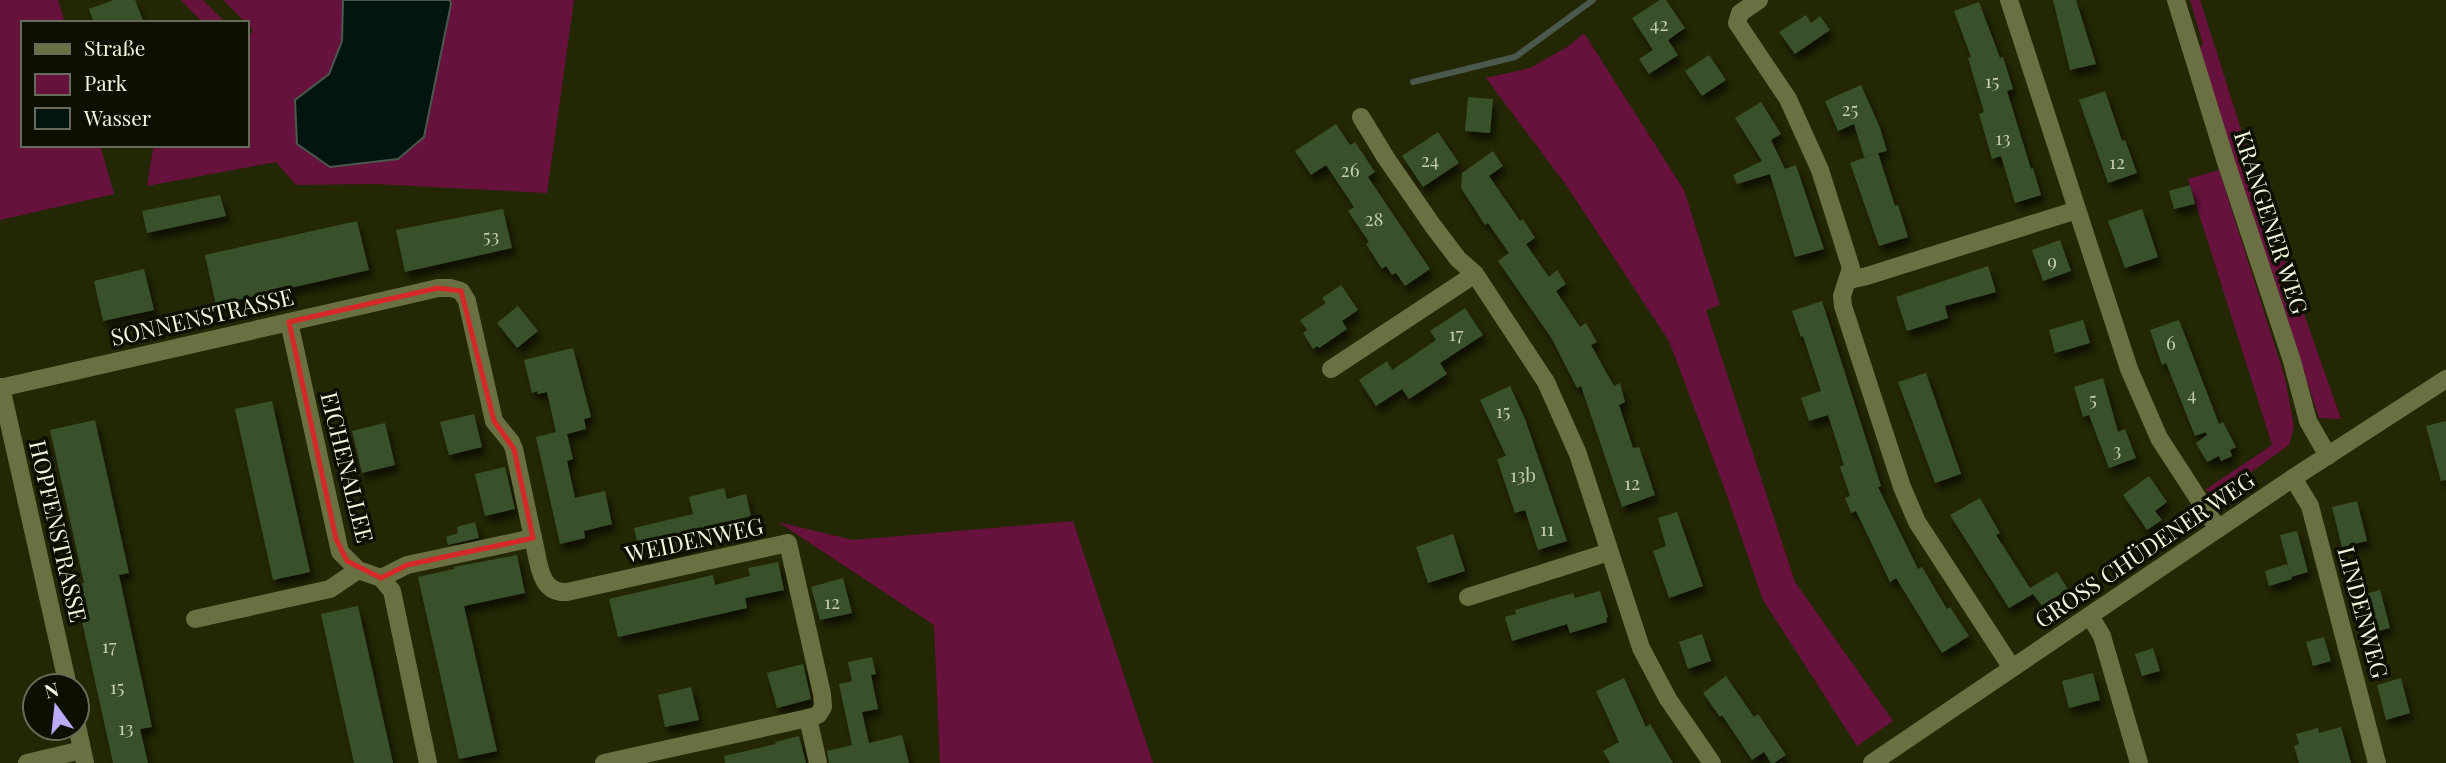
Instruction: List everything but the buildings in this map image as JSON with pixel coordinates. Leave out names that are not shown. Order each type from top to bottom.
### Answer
[{"type":"street","points":[[1759,0],[1740,13],[1737,23],[1788,99],[1811,147],[1850,263],[1849,279],[1842,296],[1843,306],[1902,487],[1917,522],[2012,668]]},
{"type":"street","points":[[2009,0],[2119,343],[2148,417],[2181,476],[2218,529]]},
{"type":"street","name":"KRANGENER WEG","points":[[2176,0],[2292,361],[2308,421],[2328,456]]},
{"type":"street","points":[[1361,117],[1433,226],[1458,259],[1475,274],[1546,382],[1578,454],[1648,663],[1712,763]]},
{"type":"street","points":[[1849,279],[1867,276],[2077,210]]},
{"type":"street","points":[[1331,369],[1475,274]]},
{"type":"street","name":"SONNENSTRASSE","points":[[1,387],[415,293],[451,288],[461,291],[467,301],[494,421],[512,442],[514,449],[544,582],[549,589],[558,592],[592,586]]},
{"type":"street","name":"EICHENALLEE","points":[[289,322],[340,552],[358,570],[381,578]]},
{"type":"street","name":"GROSS CHÜDENER WEG","points":[[1872,763],[2293,478],[2446,379]]},
{"type":"street","name":"HOPFENSTRASSE","points":[[1,387],[65,672]]},
{"type":"street","name":"LINDENWEG","points":[[2293,478],[2310,506],[2378,763]]},
{"type":"street","points":[[428,763],[392,591],[381,578],[407,565],[533,538]]},
{"type":"street","name":"WEIDENWEG","points":[[592,586],[788,543],[822,695],[823,706],[818,715],[808,718]]},
{"type":"street","points":[[1468,597],[1609,552]]},
{"type":"street","points":[[195,618],[330,589],[358,570]]},
{"type":"street","points":[[2090,616],[2102,636],[2139,763]]},
{"type":"street","points":[[604,763],[808,718],[818,763]]},
{"type":"street","points":[[27,763],[84,756]]},
{"type":"highlighted area","points":[[438,288],[461,291],[494,421],[514,449],[533,538],[407,565],[381,578],[347,561],[336,539],[289,322]]},
{"type":"green space","points":[[0,0],[58,0],[64,21],[21,21],[21,147],[101,147],[114,194],[0,220]]},
{"type":"green space","points":[[181,0],[203,0],[224,21],[201,21]]},
{"type":"green space","points":[[223,0],[343,0],[342,41],[329,74],[424,137],[450,0],[574,0],[547,193],[375,184],[296,185],[276,162],[147,186],[155,147],[248,147],[248,38],[253,30],[248,21],[244,21]]},
{"type":"green space","points":[[2190,0],[2200,0],[2259,186],[2341,419],[2319,418],[2198,50],[2203,44]]},
{"type":"green space","points":[[1584,33],[1684,190],[1720,305],[1706,310],[1795,582],[1893,721],[1857,746],[1763,600],[1669,341],[1566,185],[1486,78],[1530,68],[1569,46]]},
{"type":"green space","points":[[2219,170],[2285,378],[2294,427],[2289,445],[2219,495],[2205,490],[2272,445],[2188,179]]},
{"type":"green space","points":[[1073,521],[1153,763],[940,763],[934,625],[778,522],[853,540]]},
{"type":"water","points":[[343,0],[450,0],[424,137],[398,159],[330,167],[297,144],[295,100],[329,74],[342,41]]},
{"type":"waterway","points":[[1413,82],[1515,57],[1593,0]]}]
